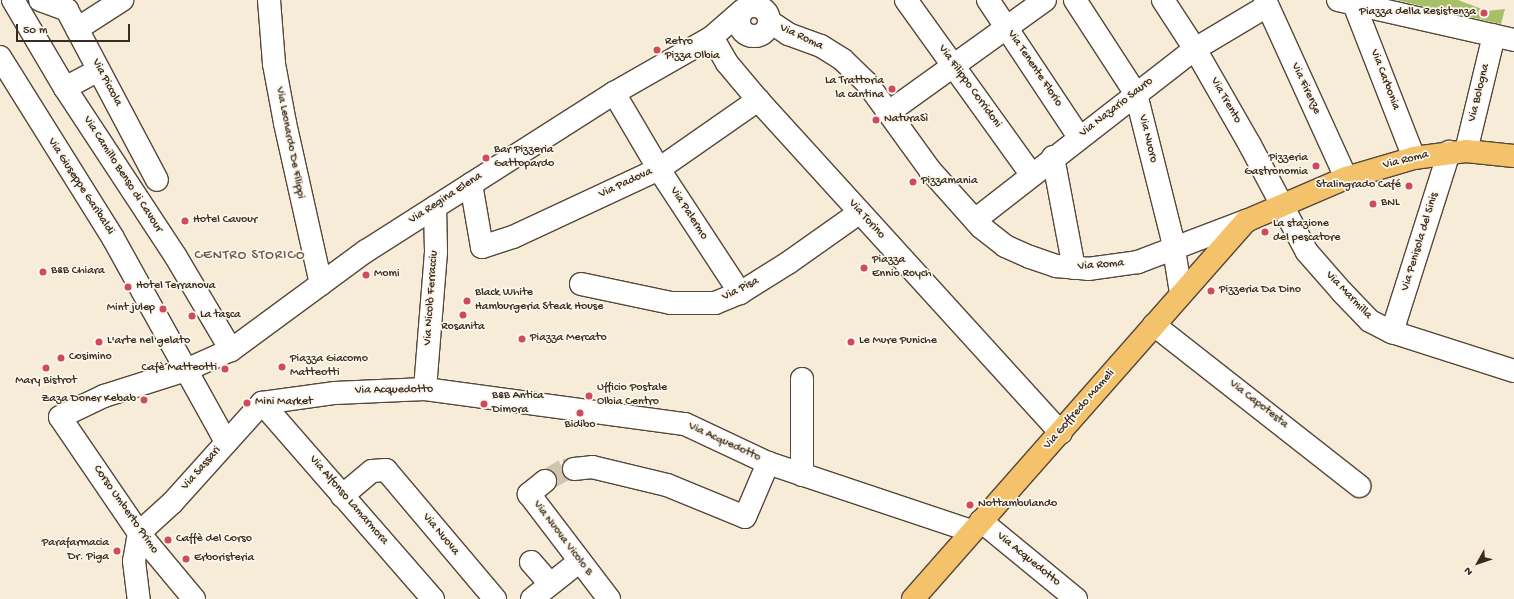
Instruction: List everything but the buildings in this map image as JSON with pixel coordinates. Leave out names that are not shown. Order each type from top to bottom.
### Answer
[{"type":"main road","name":"Via Roma","points":[[1246,221],[1346,178],[1414,158],[1457,152],[1514,156]]},
{"type":"main road","name":"Via Goffredo Mameli","points":[[913,599],[976,526],[1061,433],[1181,293],[1246,221]]},
{"type":"street","name":"Via Camillo Benso di Cavour","points":[[13,0],[65,88],[176,257],[231,350]]},
{"type":"street","name":"Via Piccola","points":[[40,0],[67,10],[142,156],[157,180]]},
{"type":"street","points":[[77,29],[122,0]]},
{"type":"street","name":"Via Leonardo De Filippi","points":[[269,0],[274,64],[283,116],[321,284]]},
{"type":"street","name":"Via Filippo Corridoni","points":[[906,0],[1031,174]]},
{"type":"street","name":"Via Tenente Florio","points":[[988,0],[1080,137]]},
{"type":"street","points":[[889,112],[1045,0]]},
{"type":"street","name":"Via Nuoro","points":[[1075,0],[1136,94],[1174,249],[1181,293]]},
{"type":"street","name":"Via Trento","points":[[1163,0],[1195,49],[1250,145],[1281,205]]},
{"type":"street","points":[[1346,2],[1504,38]]},
{"type":"street","name":"Via Carbonia","points":[[1346,2],[1414,158]]},
{"type":"street","name":"Via Nazario Sauro","points":[[975,220],[1031,174],[1195,49],[1266,3]]},
{"type":"street","name":"Via Firenze","points":[[1266,3],[1346,178]]},
{"type":"street","name":"Via Regina Elena","points":[[712,37],[746,34],[739,23],[762,9]]},
{"type":"street","name":"Via Regina Elena","points":[[60,417],[104,396],[186,370],[231,350],[366,251],[614,93],[762,9]]},
{"type":"street","name":"Via Roma","points":[[762,9],[788,34],[821,46],[842,60],[867,83],[930,170],[975,220],[1005,246],[1056,266],[1088,269],[1138,262],[1246,221]]},
{"type":"street","name":"Via Torino","points":[[712,37],[727,63],[758,100],[859,213],[1061,433]]},
{"type":"street","name":"Via Bologna","points":[[1457,152],[1504,38]]},
{"type":"street","name":"Via Giuseppe Garibaldi","points":[[0,57],[113,238],[226,442]]},
{"type":"street","points":[[65,88],[99,70]]},
{"type":"street","name":"Via Palermo","points":[[614,93],[658,169],[740,293]]},
{"type":"street","name":"Via Padova","points":[[471,184],[482,247],[514,237],[658,169],[758,100]]},
{"type":"street","name":"Via Penisola del Sinis","points":[[1392,332],[1457,152]]},
{"type":"street","points":[[119,169],[142,156]]},
{"type":"street","points":[[1053,157],[1074,268]]},
{"type":"street","name":"Via Marmilla","points":[[1281,205],[1307,252],[1370,321],[1392,332],[1514,371]]},
{"type":"street","name":"Via Nicolò Ferracciu","points":[[425,389],[436,251],[435,207]]},
{"type":"street","name":"Via Pisa","points":[[581,284],[690,305],[715,303],[740,293],[788,263],[859,213]]},
{"type":"street","name":"Via Capotesta","points":[[1154,325],[1359,486]]},
{"type":"street","points":[[802,379],[802,475]]},
{"type":"street","name":"Via Acquedotto","points":[[262,403],[335,393],[425,389],[685,424],[768,463],[802,475],[976,526],[1076,599]]},
{"type":"street","name":"Via Sassari","points":[[139,533],[172,503],[262,403]]},
{"type":"street","name":"Via Alfonso Lamarmora","points":[[262,403],[433,599]]},
{"type":"street","name":"Corso Umberto Primo","points":[[60,417],[139,533],[194,599]]},
{"type":"street","points":[[574,469],[592,467],[667,486],[745,517],[768,463]]},
{"type":"street","name":"Via Nuova","points":[[342,496],[372,471],[386,470],[495,599]]},
{"type":"street","name":"Via Nuova Vicolo B","points":[[545,481],[529,494],[609,599]]},
{"type":"street","points":[[139,533],[134,561],[139,599]]},
{"type":"street","points":[[531,562],[550,584]]},
{"type":"street","points":[[532,599],[571,568]]},
{"type":"green space","name":"Piazza della Resistenza","points":[[1396,0],[1458,0],[1487,11],[1505,9],[1501,24]]},
{"type":"tunnel","points":[[545,481],[564,470],[574,469]]},
{"type":"place","name":"Piazza della Resistenza","points":[[1484,13]]},
{"type":"place","name":"Retro Pizza Olbia","points":[[657,50]]},
{"type":"place","name":"La Trattoria la cantina","points":[[892,89]]},
{"type":"place","name":"NaturaSì","points":[[876,120]]},
{"type":"place","name":"Bar Pizzeria Gattopardo","points":[[486,158]]},
{"type":"place","name":"Pizzeria Gastronomia","points":[[1316,166]]},
{"type":"place","name":"Pizzamania","points":[[913,182]]},
{"type":"place","name":"Stalingrado Café","points":[[1409,186]]},
{"type":"place","name":"BNL","points":[[1373,204]]},
{"type":"place","name":"Hotel Cavour","points":[[185,221]]},
{"type":"place","name":"La stazione del pescatore","points":[[1265,232]]},
{"type":"place","name":"Piazza Ennio Roych","points":[[864,268]]},
{"type":"place","name":"B&B Chiara","points":[[43,272]]},
{"type":"place","name":"Momi","points":[[366,275]]},
{"type":"place","name":"Hotel Terranova","points":[[128,287]]},
{"type":"place","name":"Pizzeria Da Dino","points":[[1211,291]]},
{"type":"place","name":"Black White Hamburgeria Steak House","points":[[467,301]]},
{"type":"place","name":"Mint julep","points":[[163,309]]},
{"type":"place","name":"Rosanita","points":[[463,315]]},
{"type":"place","name":"La tasca","points":[[192,316]]},
{"type":"place","name":"Piazza Mercato","points":[[522,339]]},
{"type":"place","name":"L'arte nel gelato","points":[[99,342]]},
{"type":"place","name":"Le Mure Puniche","points":[[851,342]]},
{"type":"place","name":"Cosimino","points":[[61,358]]},
{"type":"place","name":"Piazza Giacomo Matteotti","points":[[282,367]]},
{"type":"place","name":"Mary Bistrot","points":[[46,368]]},
{"type":"place","name":"Cafè Matteotti","points":[[225,369]]},
{"type":"place","name":"Ufficio Postale Olbia Centro","points":[[589,396]]},
{"type":"place","name":"Zaza Doner Kebab","points":[[144,400]]},
{"type":"place","name":"Mini Market","points":[[247,403]]},
{"type":"place","name":"B&B Antica Dimora","points":[[484,404]]},
{"type":"place","name":"Bidibo","points":[[580,413]]},
{"type":"place","name":"Nottambulando","points":[[970,505]]},
{"type":"place","name":"Caffè del Corso","points":[[168,540]]},
{"type":"place","name":"Parafarmacia Dr. Piga","points":[[117,551]]},
{"type":"place","name":"Erboristeria","points":[[186,559]]},
{"type":"district","name":"CENTRO STORICO","points":[[250,256]]}]
